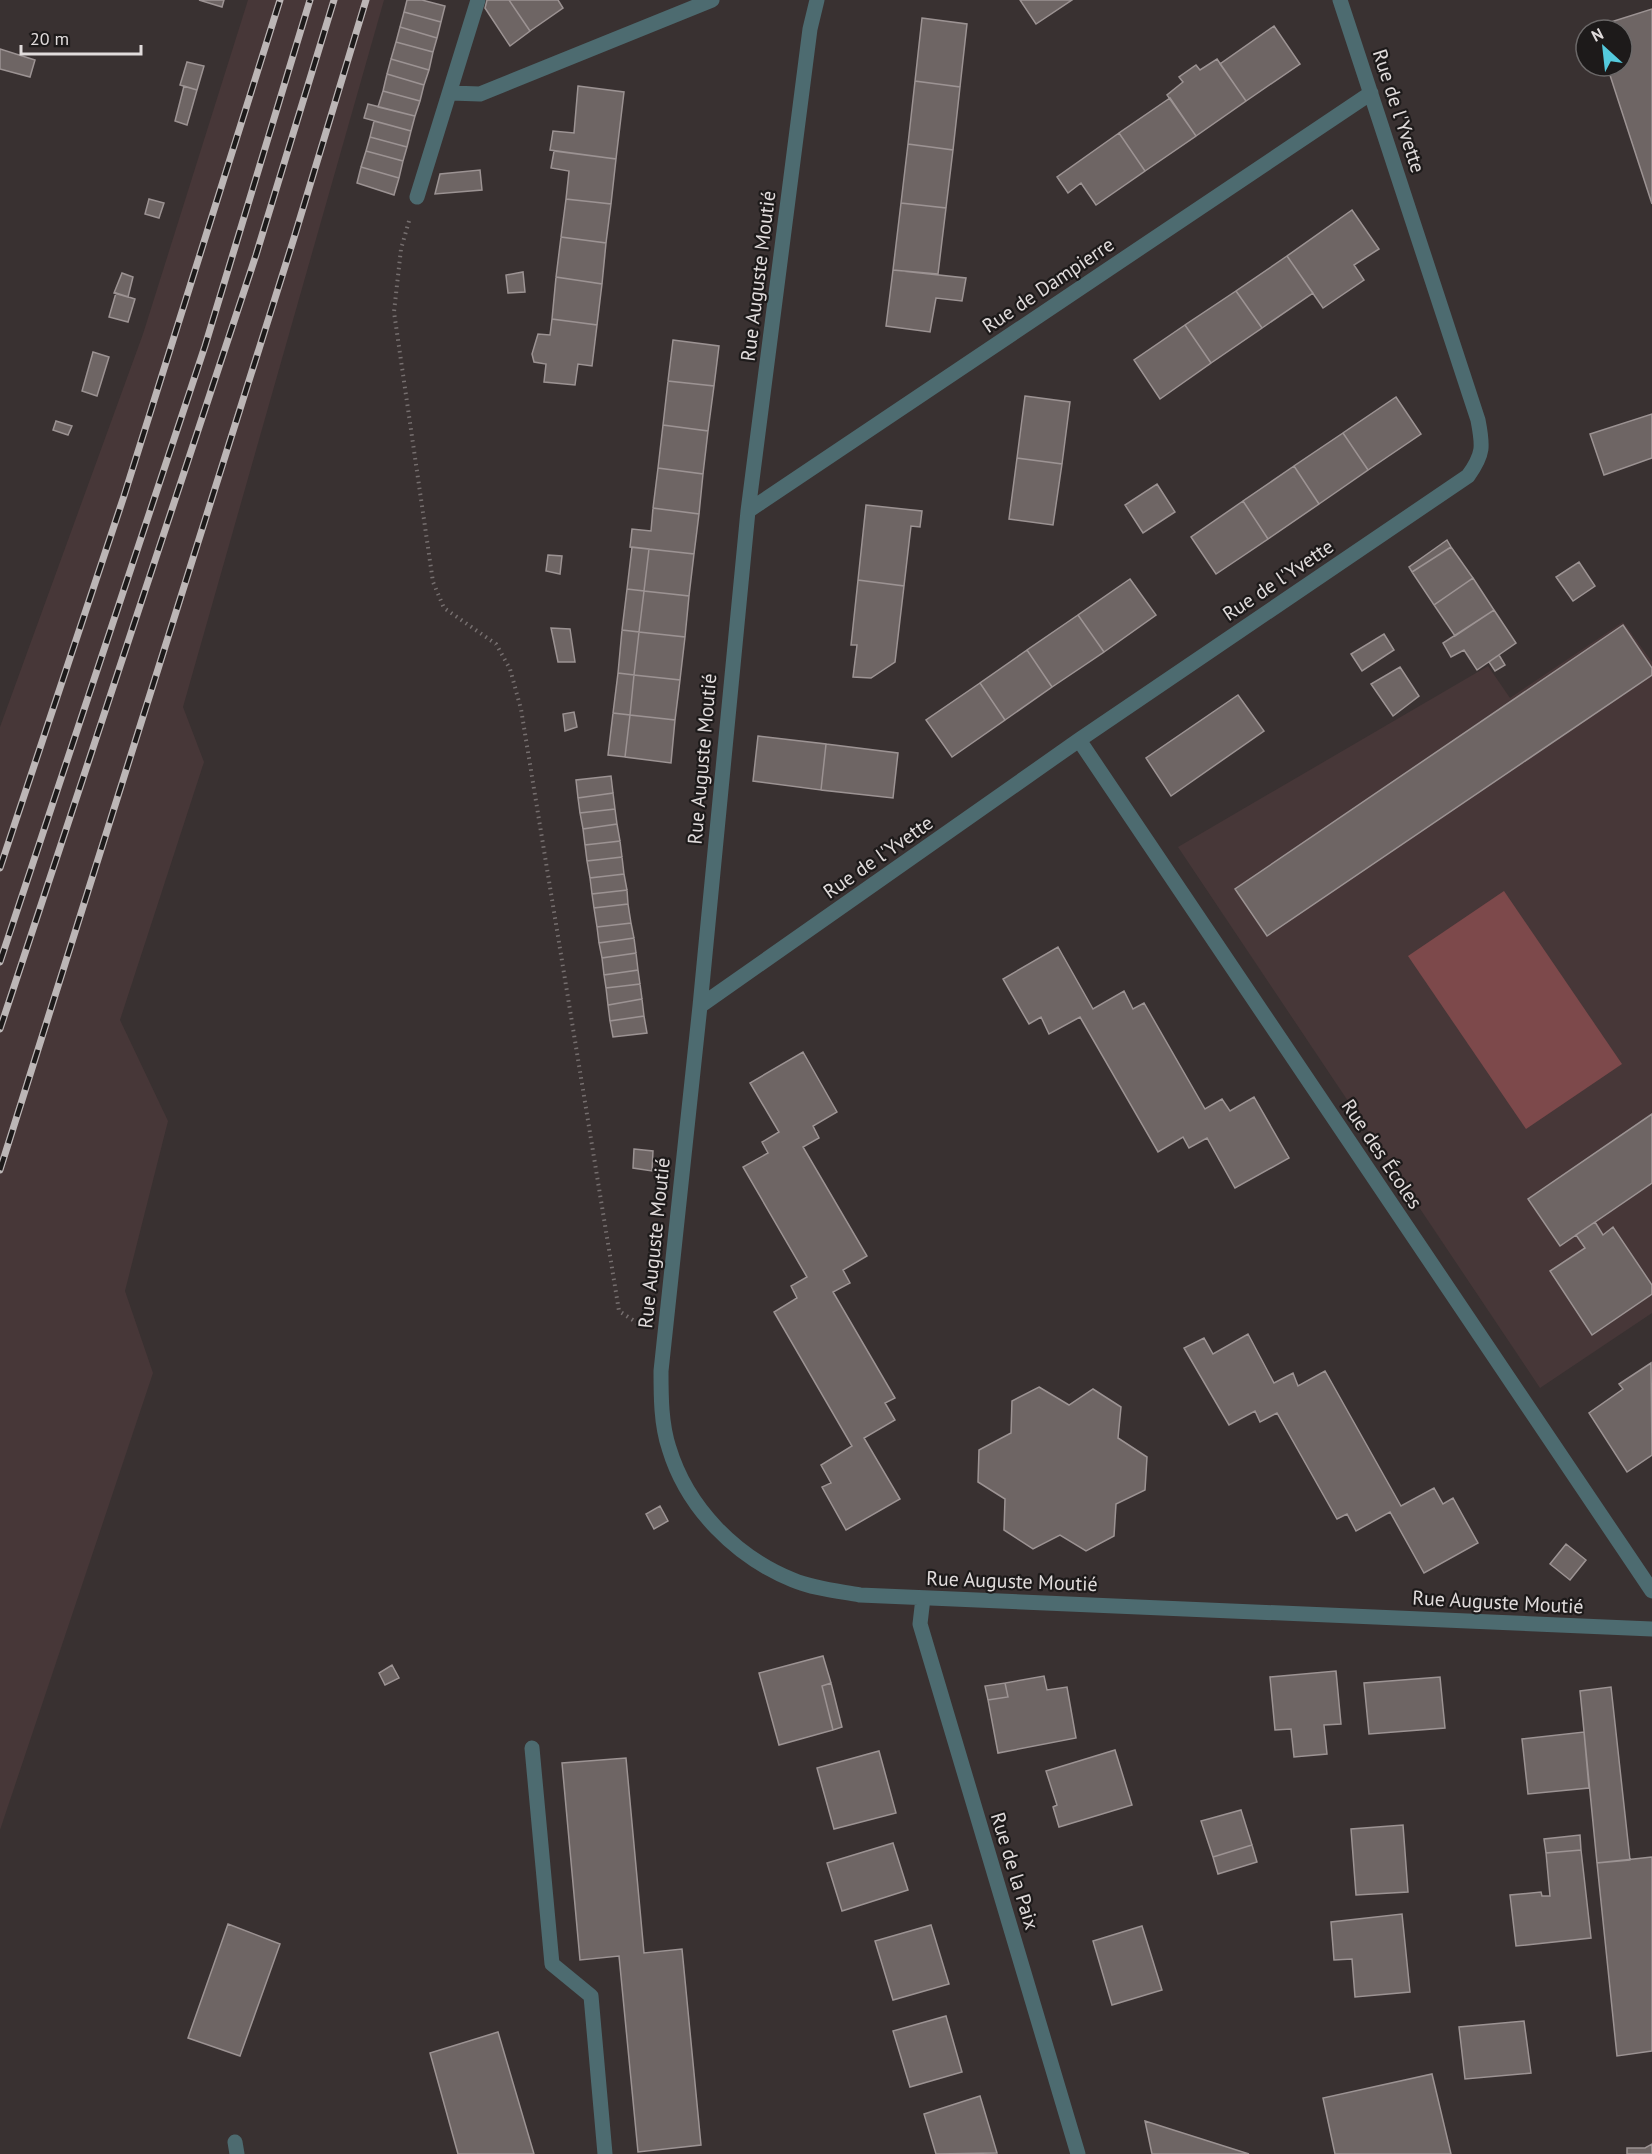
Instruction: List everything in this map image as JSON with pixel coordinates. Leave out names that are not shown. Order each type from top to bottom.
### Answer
[{"type":"street","points":[[417,197],[451,93],[477,0]]},
{"type":"street","points":[[451,93],[480,94],[712,0]]},
{"type":"street","name":"Rue Auguste Moutié","points":[[817,0],[810,29],[748,511],[700,1006],[664,1340],[661,1389],[668,1446],[682,1482],[702,1512],[730,1542],[764,1566],[804,1584],[860,1595],[1652,1629]]},
{"type":"street","name":"Rue de l'Yvette","points":[[700,1006],[1079,740],[1468,476],[1481,459],[1482,440],[1478,420],[1340,0]]},
{"type":"street","name":"Rue de Dampierre","points":[[748,511],[1371,93]]},
{"type":"street","name":"Rue des Écoles","points":[[1079,740],[1652,1591]]},
{"type":"street","name":"Rue de la Paix","points":[[923,1598],[920,1624],[1078,2154]]},
{"type":"street","points":[[532,1748],[552,1964],[591,1996],[605,2154]]},
{"type":"path","points":[[417,197],[400,249],[394,312],[434,582],[444,608],[496,644],[510,669],[521,709],[619,1311],[664,1340]]},
{"type":"shaded area","points":[[248,0],[384,0],[183,707],[204,762],[120,1020],[168,1121],[125,1291],[153,1373],[0,1830],[0,727],[143,334]]},
{"type":"shaded area","points":[[1623,622],[1652,662],[1652,1313],[1540,1388],[1178,847],[1488,666],[1510,698]]},
{"type":"shaded area","points":[[1504,891],[1622,1064],[1526,1129],[1408,956]]},
{"type":"building","points":[[199,0],[224,0],[222,7]]},
{"type":"building","points":[[407,0],[422,0],[445,6],[441,22],[404,12]]},
{"type":"building","points":[[487,0],[509,0],[530,31],[510,46],[485,8]]},
{"type":"building","points":[[509,0],[558,0],[563,8],[530,31]]},
{"type":"building","points":[[1020,0],[1072,0],[1036,24]]},
{"type":"building","points":[[1652,9],[1652,204],[1611,78],[1634,78],[1634,18],[1624,18]]},
{"type":"building","points":[[404,12],[441,22],[437,38],[400,27]]},
{"type":"building","points":[[922,18],[967,24],[960,87],[915,81]]},
{"type":"building","points":[[1274,26],[1300,64],[1246,101],[1220,64]]},
{"type":"building","points":[[400,27],[437,38],[433,52],[396,42]]},
{"type":"building","points":[[396,42],[433,52],[429,70],[391,59]]},
{"type":"building","points":[[0,49],[35,60],[30,77],[0,69]]},
{"type":"building","points":[[391,59],[429,70],[424,85],[387,74]]},
{"type":"building","points":[[1217,59],[1246,101],[1196,136],[1167,95],[1183,82],[1179,77],[1196,65],[1200,70]]},
{"type":"building","points":[[187,62],[204,66],[197,90],[180,85]]},
{"type":"building","points":[[387,74],[424,85],[420,101],[383,91]]},
{"type":"building","points":[[915,81],[960,87],[953,150],[908,144]]},
{"type":"building","points":[[184,86],[197,90],[187,125],[175,121]]},
{"type":"building","points":[[578,86],[624,92],[616,159],[550,150],[553,131],[574,133]]},
{"type":"building","points":[[383,91],[420,101],[415,116],[378,107]]},
{"type":"building","points":[[1170,98],[1196,136],[1145,171],[1119,133]]},
{"type":"building","points":[[368,104],[415,116],[411,131],[364,118]]},
{"type":"building","points":[[374,121],[411,131],[407,147],[370,137]]},
{"type":"building","points":[[1119,133],[1145,171],[1096,205],[1081,183],[1068,193],[1057,177]]},
{"type":"building","points":[[370,137],[407,147],[403,161],[366,151]]},
{"type":"building","points":[[908,144],[953,150],[946,208],[901,203]]},
{"type":"building","points":[[366,151],[403,161],[399,178],[361,167]]},
{"type":"building","points":[[554,151],[616,159],[611,204],[566,199],[569,171],[551,168]]},
{"type":"building","points":[[361,167],[399,178],[394,195],[357,183]]},
{"type":"building","points":[[480,170],[482,190],[435,194],[440,174]]},
{"type":"building","points":[[149,199],[164,203],[159,218],[145,214]]},
{"type":"building","points":[[566,199],[611,204],[606,243],[561,237]]},
{"type":"building","points":[[901,203],[946,208],[938,274],[893,270]]},
{"type":"building","points":[[1352,210],[1379,249],[1354,265],[1364,280],[1323,308],[1287,256]]},
{"type":"building","points":[[561,237],[606,243],[602,284],[556,277]]},
{"type":"building","points":[[1287,256],[1313,293],[1262,328],[1236,291]]},
{"type":"building","points":[[893,270],[966,278],[962,301],[936,298],[930,332],[886,326]]},
{"type":"building","points":[[523,272],[525,292],[508,293],[506,275]]},
{"type":"building","points":[[122,273],[133,277],[128,297],[114,293]]},
{"type":"building","points":[[556,277],[602,284],[597,325],[552,319]]},
{"type":"building","points":[[1236,291],[1262,328],[1211,363],[1185,325]]},
{"type":"building","points":[[116,293],[135,299],[128,322],[109,317]]},
{"type":"building","points":[[552,319],[597,325],[592,366],[578,364],[575,385],[544,382],[546,364],[534,362],[532,354],[538,334],[550,335]]},
{"type":"building","points":[[1185,325],[1211,363],[1160,399],[1134,360]]},
{"type":"building","points":[[673,340],[719,346],[714,386],[668,381]]},
{"type":"building","points":[[93,352],[109,357],[97,396],[82,391]]},
{"type":"building","points":[[668,381],[714,386],[708,431],[663,425]]},
{"type":"building","points":[[1025,396],[1070,402],[1062,464],[1017,458]]},
{"type":"building","points":[[1396,397],[1421,434],[1368,470],[1343,433]]},
{"type":"building","points":[[1652,414],[1652,458],[1604,475],[1590,434]]},
{"type":"building","points":[[56,421],[72,426],[68,435],[53,430]]},
{"type":"building","points":[[663,425],[708,431],[703,474],[658,468]]},
{"type":"building","points":[[1343,433],[1368,470],[1319,504],[1294,466]]},
{"type":"building","points":[[1017,458],[1062,464],[1053,525],[1009,519]]},
{"type":"building","points":[[1294,466],[1319,504],[1268,539],[1243,501]]},
{"type":"building","points":[[658,468],[703,474],[699,514],[653,508]]},
{"type":"building","points":[[1157,484],[1175,512],[1143,533],[1125,505]]},
{"type":"building","points":[[1243,501],[1268,539],[1216,574],[1191,537]]},
{"type":"building","points":[[866,505],[922,511],[920,527],[911,526],[904,586],[858,580]]},
{"type":"building","points":[[653,508],[699,514],[694,554],[630,547],[632,529],[651,531]]},
{"type":"building","points":[[1447,540],[1451,547],[1412,572],[1409,567]]},
{"type":"building","points":[[632,547],[649,549],[644,591],[627,589]]},
{"type":"building","points":[[1451,547],[1473,578],[1434,605],[1412,572]]},
{"type":"building","points":[[649,549],[694,554],[689,596],[644,591]]},
{"type":"building","points":[[548,555],[562,556],[560,574],[546,571]]},
{"type":"building","points":[[1579,562],[1595,586],[1573,601],[1556,577]]},
{"type":"building","points":[[1473,578],[1494,610],[1455,636],[1434,605]]},
{"type":"building","points":[[1130,579],[1156,615],[1104,652],[1078,615]]},
{"type":"building","points":[[858,580],[904,586],[895,662],[871,678],[853,677],[857,645],[851,645]]},
{"type":"building","points":[[627,589],[644,591],[639,632],[622,630]]},
{"type":"building","points":[[644,591],[689,596],[685,637],[639,632]]},
{"type":"building","points":[[1494,610],[1516,643],[1477,670],[1464,650],[1451,657],[1443,643]]},
{"type":"building","points":[[1078,615],[1104,652],[1052,687],[1027,650]]},
{"type":"building","points":[[1623,625],[1652,668],[1652,675],[1267,936],[1235,889]]},
{"type":"building","points":[[551,628],[570,629],[575,662],[558,662]]},
{"type":"building","points":[[622,630],[639,632],[634,675],[618,673]]},
{"type":"building","points":[[639,632],[685,637],[680,680],[634,675]]},
{"type":"building","points":[[1384,634],[1394,650],[1362,671],[1351,654]]},
{"type":"building","points":[[1027,650],[1052,687],[1005,720],[980,683]]},
{"type":"building","points":[[1499,655],[1505,665],[1495,671],[1489,662]]},
{"type":"building","points":[[1400,667],[1419,696],[1393,716],[1371,684]]},
{"type":"building","points":[[618,673],[634,675],[630,715],[613,713]]},
{"type":"building","points":[[634,675],[680,680],[675,720],[630,715]]},
{"type":"building","points":[[980,683],[1005,720],[952,757],[926,720]]},
{"type":"building","points":[[1238,695],[1264,731],[1171,796],[1146,758]]},
{"type":"building","points":[[574,712],[577,727],[565,731],[563,714]]},
{"type":"building","points":[[613,713],[630,715],[625,757],[608,755]]},
{"type":"building","points":[[630,715],[675,720],[671,763],[625,757]]},
{"type":"building","points":[[758,736],[826,744],[821,790],[753,781]]},
{"type":"building","points":[[826,744],[898,753],[893,798],[821,790]]},
{"type":"building","points":[[611,776],[613,793],[578,798],[576,780]]},
{"type":"building","points":[[613,793],[615,809],[580,813],[578,798]]},
{"type":"building","points":[[615,809],[617,824],[583,829],[580,813]]},
{"type":"building","points":[[617,824],[620,841],[585,845],[583,829]]},
{"type":"building","points":[[620,841],[622,857],[587,861],[585,845]]},
{"type":"building","points":[[622,857],[624,874],[590,878],[587,861]]},
{"type":"building","points":[[624,874],[627,890],[592,894],[590,878]]},
{"type":"building","points":[[627,890],[628,904],[594,908],[592,894]]},
{"type":"building","points":[[628,904],[631,923],[597,927],[594,908]]},
{"type":"building","points":[[631,923],[634,938],[599,943],[597,927]]},
{"type":"building","points":[[634,938],[636,953],[602,958],[599,943]]},
{"type":"building","points":[[1058,947],[1093,1009],[1124,991],[1133,1009],[1144,1003],[1205,1109],[1222,1099],[1230,1111],[1254,1097],[1289,1158],[1235,1188],[1207,1138],[1189,1148],[1183,1137],[1158,1152],[1080,1017],[1049,1034],[1041,1017],[1029,1024],[1003,979]]},
{"type":"building","points":[[636,953],[638,970],[604,975],[602,958]]},
{"type":"building","points":[[638,970],[640,984],[606,988],[604,975]]},
{"type":"building","points":[[640,984],[642,999],[608,1005],[606,988]]},
{"type":"building","points":[[642,999],[644,1016],[610,1021],[608,1005]]},
{"type":"building","points":[[644,1016],[647,1033],[613,1037],[610,1021]]},
{"type":"building","points":[[803,1052],[837,1112],[813,1126],[819,1138],[803,1147],[867,1256],[843,1270],[850,1283],[833,1292],[895,1398],[885,1403],[895,1420],[864,1438],[900,1499],[846,1530],[822,1487],[831,1483],[821,1465],[852,1446],[774,1312],[797,1298],[791,1286],[807,1277],[743,1167],[768,1153],[762,1142],[779,1132],[750,1083]]},
{"type":"building","points":[[1652,1114],[1652,1183],[1560,1246],[1528,1199]]},
{"type":"building","points":[[634,1149],[653,1151],[652,1171],[633,1168]]},
{"type":"building","points":[[1595,1222],[1603,1235],[1613,1227],[1652,1285],[1652,1294],[1592,1335],[1550,1271],[1585,1248],[1576,1235]]},
{"type":"building","points":[[1248,1334],[1274,1383],[1293,1373],[1298,1386],[1325,1371],[1401,1506],[1434,1488],[1443,1504],[1453,1498],[1478,1543],[1424,1573],[1390,1512],[1356,1531],[1347,1514],[1337,1519],[1277,1413],[1260,1422],[1255,1411],[1229,1425],[1184,1348],[1204,1338],[1213,1354]]},
{"type":"building","points":[[1651,1363],[1652,1455],[1627,1472],[1589,1413],[1623,1389],[1619,1384]]},
{"type":"building","points":[[1039,1387],[1069,1405],[1093,1389],[1121,1407],[1118,1438],[1147,1457],[1145,1490],[1116,1504],[1114,1536],[1086,1551],[1060,1535],[1033,1549],[1004,1530],[1005,1499],[978,1482],[979,1450],[1011,1433],[1012,1401]]},
{"type":"building","points":[[660,1506],[668,1521],[654,1529],[646,1514]]},
{"type":"building","points":[[1566,1544],[1586,1560],[1570,1580],[1550,1564]]},
{"type":"building","points":[[823,1656],[831,1683],[822,1686],[833,1730],[779,1745],[759,1673]]},
{"type":"building","points":[[392,1665],[399,1678],[385,1685],[379,1673]]},
{"type":"building","points":[[1336,1671],[1341,1724],[1324,1725],[1327,1754],[1294,1757],[1291,1729],[1275,1730],[1270,1677]]},
{"type":"building","points":[[1044,1676],[1047,1690],[1067,1687],[1076,1738],[998,1753],[988,1700],[1008,1697],[1005,1683]]},
{"type":"building","points":[[1440,1677],[1445,1728],[1369,1734],[1364,1683]]},
{"type":"building","points":[[831,1683],[842,1727],[833,1730],[822,1686]]},
{"type":"building","points":[[1005,1683],[1008,1697],[988,1700],[985,1686]]},
{"type":"building","points":[[1611,1687],[1630,1860],[1597,1863],[1580,1691]]},
{"type":"building","points":[[1584,1732],[1589,1788],[1528,1794],[1522,1739]]},
{"type":"building","points":[[1115,1750],[1132,1805],[1059,1827],[1053,1807],[1057,1805],[1046,1771]]},
{"type":"building","points":[[879,1751],[896,1813],[834,1829],[817,1768]]},
{"type":"building","points":[[626,1758],[644,1953],[682,1949],[701,2145],[638,2152],[619,1956],[580,1960],[562,1763]]},
{"type":"building","points":[[1241,1810],[1252,1845],[1213,1857],[1201,1821]]},
{"type":"building","points":[[1403,1825],[1408,1892],[1356,1895],[1351,1829]]},
{"type":"building","points":[[1580,1835],[1581,1850],[1546,1853],[1544,1839]]},
{"type":"building","points":[[893,1843],[908,1890],[842,1911],[827,1863]]},
{"type":"building","points":[[1252,1845],[1257,1862],[1218,1874],[1213,1857]]},
{"type":"building","points":[[1581,1850],[1591,1938],[1516,1946],[1510,1895],[1541,1892],[1542,1896],[1550,1896],[1546,1853]]},
{"type":"building","points":[[1652,1857],[1652,2051],[1617,2056],[1597,1863]]},
{"type":"building","points":[[1402,1914],[1410,1992],[1355,1997],[1352,1959],[1334,1960],[1331,1922]]},
{"type":"building","points":[[228,1924],[280,1944],[240,2056],[188,2038]]},
{"type":"building","points":[[931,1925],[949,1984],[893,2000],[875,1941]]},
{"type":"building","points":[[1142,1926],[1162,1990],[1112,2005],[1093,1941]]},
{"type":"building","points":[[946,2016],[962,2072],[910,2087],[893,2031]]},
{"type":"building","points":[[1524,2021],[1531,2073],[1465,2079],[1459,2027]]},
{"type":"building","points":[[498,2032],[534,2154],[458,2154],[430,2053]]},
{"type":"building","points":[[1432,2074],[1451,2154],[1335,2154],[1323,2098]]},
{"type":"building","points":[[980,2096],[997,2153],[936,2154],[924,2114]]},
{"type":"building","points":[[1145,2121],[1249,2154],[1152,2154]]},
{"type":"building","points":[[1652,2144],[1652,2154],[1627,2154],[1627,2148],[1645,2148]]},
{"type":"railway","points":[[0,868],[124,496],[280,0]]},
{"type":"railway","points":[[0,962],[205,346],[310,0]]},
{"type":"railway","points":[[0,1029],[256,255],[334,0]]},
{"type":"railway","points":[[0,1170],[294,238],[366,0]]}]
